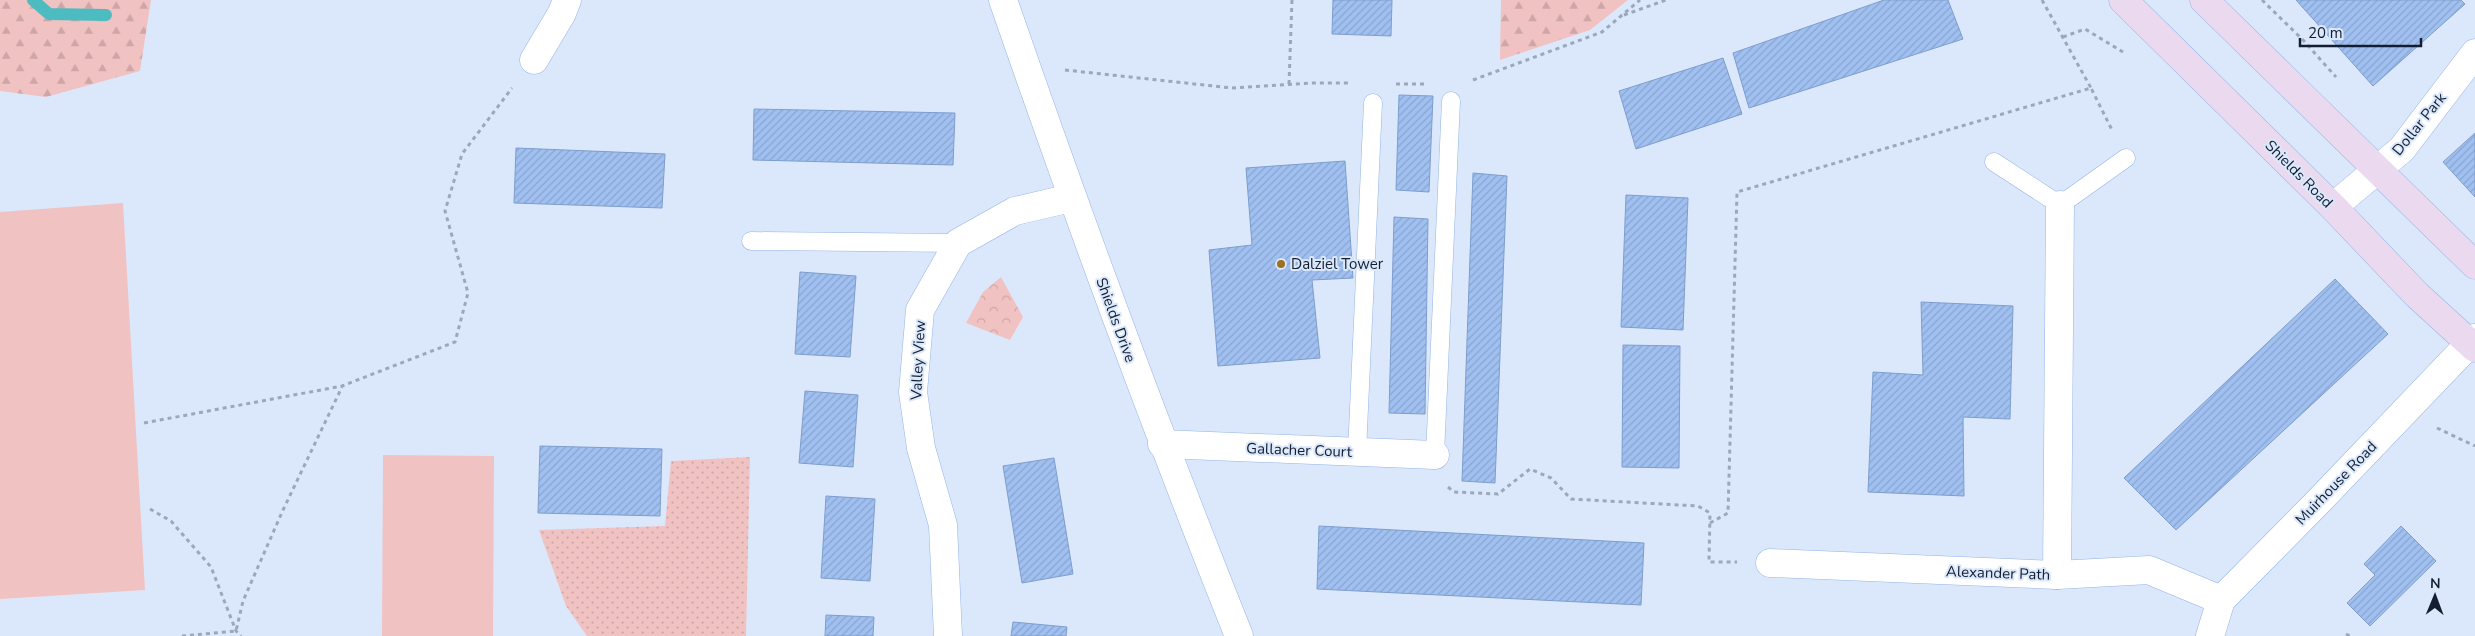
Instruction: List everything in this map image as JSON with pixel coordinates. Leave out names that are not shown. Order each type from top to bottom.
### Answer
[{"type":"main road","name":"Shields Road","points":[[2123,0],[2333,207],[2417,294],[2473,343]]},
{"type":"main road","points":[[2204,0],[2475,266]]},
{"type":"street","points":[[534,60],[562,13],[567,0]]},
{"type":"street","name":"Shields Drive","points":[[1003,0],[1072,198],[1162,444],[1239,636]]},
{"type":"street","name":"Dollar Park","points":[[2333,207],[2402,150],[2475,53]]},
{"type":"street","points":[[958,244],[1015,212],[1072,198]]},
{"type":"street","points":[[2057,575],[2060,206]]},
{"type":"street","name":"Valley View","points":[[948,636],[943,525],[921,448],[913,392],[920,310],[958,244]]},
{"type":"street","name":"Muirhouse Road","points":[[2210,636],[2221,600],[2473,343]]},
{"type":"street","name":"Gallacher Court","points":[[1162,444],[1435,455]]},
{"type":"street","name":"Alexander Path","points":[[1770,563],[2057,575],[2149,570],[2221,600]]},
{"type":"lane","points":[[1435,455],[1451,100]]},
{"type":"lane","points":[[1357,452],[1373,103]]},
{"type":"lane","points":[[1994,162],[2060,206],[2126,158]]},
{"type":"lane","points":[[751,240],[958,244]]},
{"type":"path","points":[[1289,84],[1292,0]]},
{"type":"path","points":[[1467,82],[1602,32],[1640,0]]},
{"type":"path","points":[[1622,15],[1666,0]]},
{"type":"path","points":[[2042,0],[2092,88],[2126,158]]},
{"type":"path","points":[[144,423],[342,386],[455,342],[468,293],[445,211],[462,154],[534,60]]},
{"type":"path","points":[[1027,70],[1076,70],[1232,88],[1289,84],[1355,83]]},
{"type":"path","points":[[1392,84],[1430,84]]},
{"type":"path","points":[[1710,523],[1728,513],[1737,192],[2092,88]]},
{"type":"path","points":[[236,631],[243,601],[251,582],[342,386]]},
{"type":"path","points":[[1435,455],[1435,475],[1454,492],[1498,494],[1530,469],[1550,478],[1571,499],[1698,506],[1710,513],[1709,562],[1770,563]]},
{"type":"path","points":[[150,509],[171,521],[211,567],[236,631],[241,636]]},
{"type":"path","points":[[182,636],[236,631]]},
{"type":"green space","points":[[0,0],[151,0],[140,71],[46,97],[0,91]]},
{"type":"green space","points":[[1501,0],[1628,0],[1590,30],[1500,60]]},
{"type":"green space","points":[[123,203],[145,590],[0,599],[0,212]]},
{"type":"green space","points":[[1001,277],[1023,317],[1010,340],[966,323],[983,292]]},
{"type":"green space","points":[[383,455],[494,456],[493,636],[382,636]]},
{"type":"green space","points":[[750,457],[746,636],[587,636],[566,606],[539,530],[665,526],[671,461]]},
{"type":"building","points":[[1333,0],[1392,0],[1391,36],[1332,34]]},
{"type":"building","points":[[1884,0],[1948,0],[1963,39],[1749,108],[1733,53]]},
{"type":"building","points":[[2296,0],[2461,0],[2465,4],[2373,86]]},
{"type":"building","points":[[1723,58],[1742,114],[1636,149],[1619,91]]},
{"type":"building","points":[[1399,95],[1433,96],[1429,192],[1396,190]]},
{"type":"building","points":[[754,109],[955,113],[953,165],[753,160]]},
{"type":"building","points":[[2475,133],[2475,197],[2443,162]]},
{"type":"building","points":[[516,148],[665,154],[662,208],[514,203]]},
{"type":"building","name":"Dalziel Tower","points":[[1345,161],[1353,278],[1312,280],[1320,358],[1218,366],[1209,250],[1252,245],[1246,168]]},
{"type":"building","points":[[1473,173],[1507,176],[1495,483],[1462,481]]},
{"type":"building","points":[[1626,195],[1688,198],[1683,330],[1621,327]]},
{"type":"building","points":[[1394,217],[1428,219],[1425,414],[1389,413]]},
{"type":"building","points":[[800,272],[856,276],[850,357],[795,354]]},
{"type":"building","points":[[2335,279],[2388,334],[2176,530],[2124,478]]},
{"type":"building","points":[[1921,302],[2013,306],[2010,419],[1963,417],[1964,496],[1868,492],[1873,372],[1923,375]]},
{"type":"building","points":[[1623,345],[1680,346],[1679,468],[1622,467]]},
{"type":"building","points":[[805,391],[858,395],[853,467],[799,463]]},
{"type":"building","points":[[540,446],[662,449],[660,516],[538,513]]},
{"type":"building","points":[[1054,458],[1073,574],[1022,583],[1003,466]]},
{"type":"building","points":[[826,496],[875,499],[870,581],[821,578]]},
{"type":"building","points":[[1319,526],[1644,543],[1641,605],[1317,589]]},
{"type":"building","points":[[2401,526],[2436,561],[2370,626],[2347,603],[2375,575],[2364,564]]},
{"type":"building","points":[[826,615],[874,617],[873,636],[825,636]]},
{"type":"building","points":[[1013,622],[1067,627],[1066,636],[1011,636]]},
{"type":"waterway","points":[[33,0],[49,14],[106,15]]},
{"type":"place","name":"Dalziel Tower","points":[[1281,264]]}]
